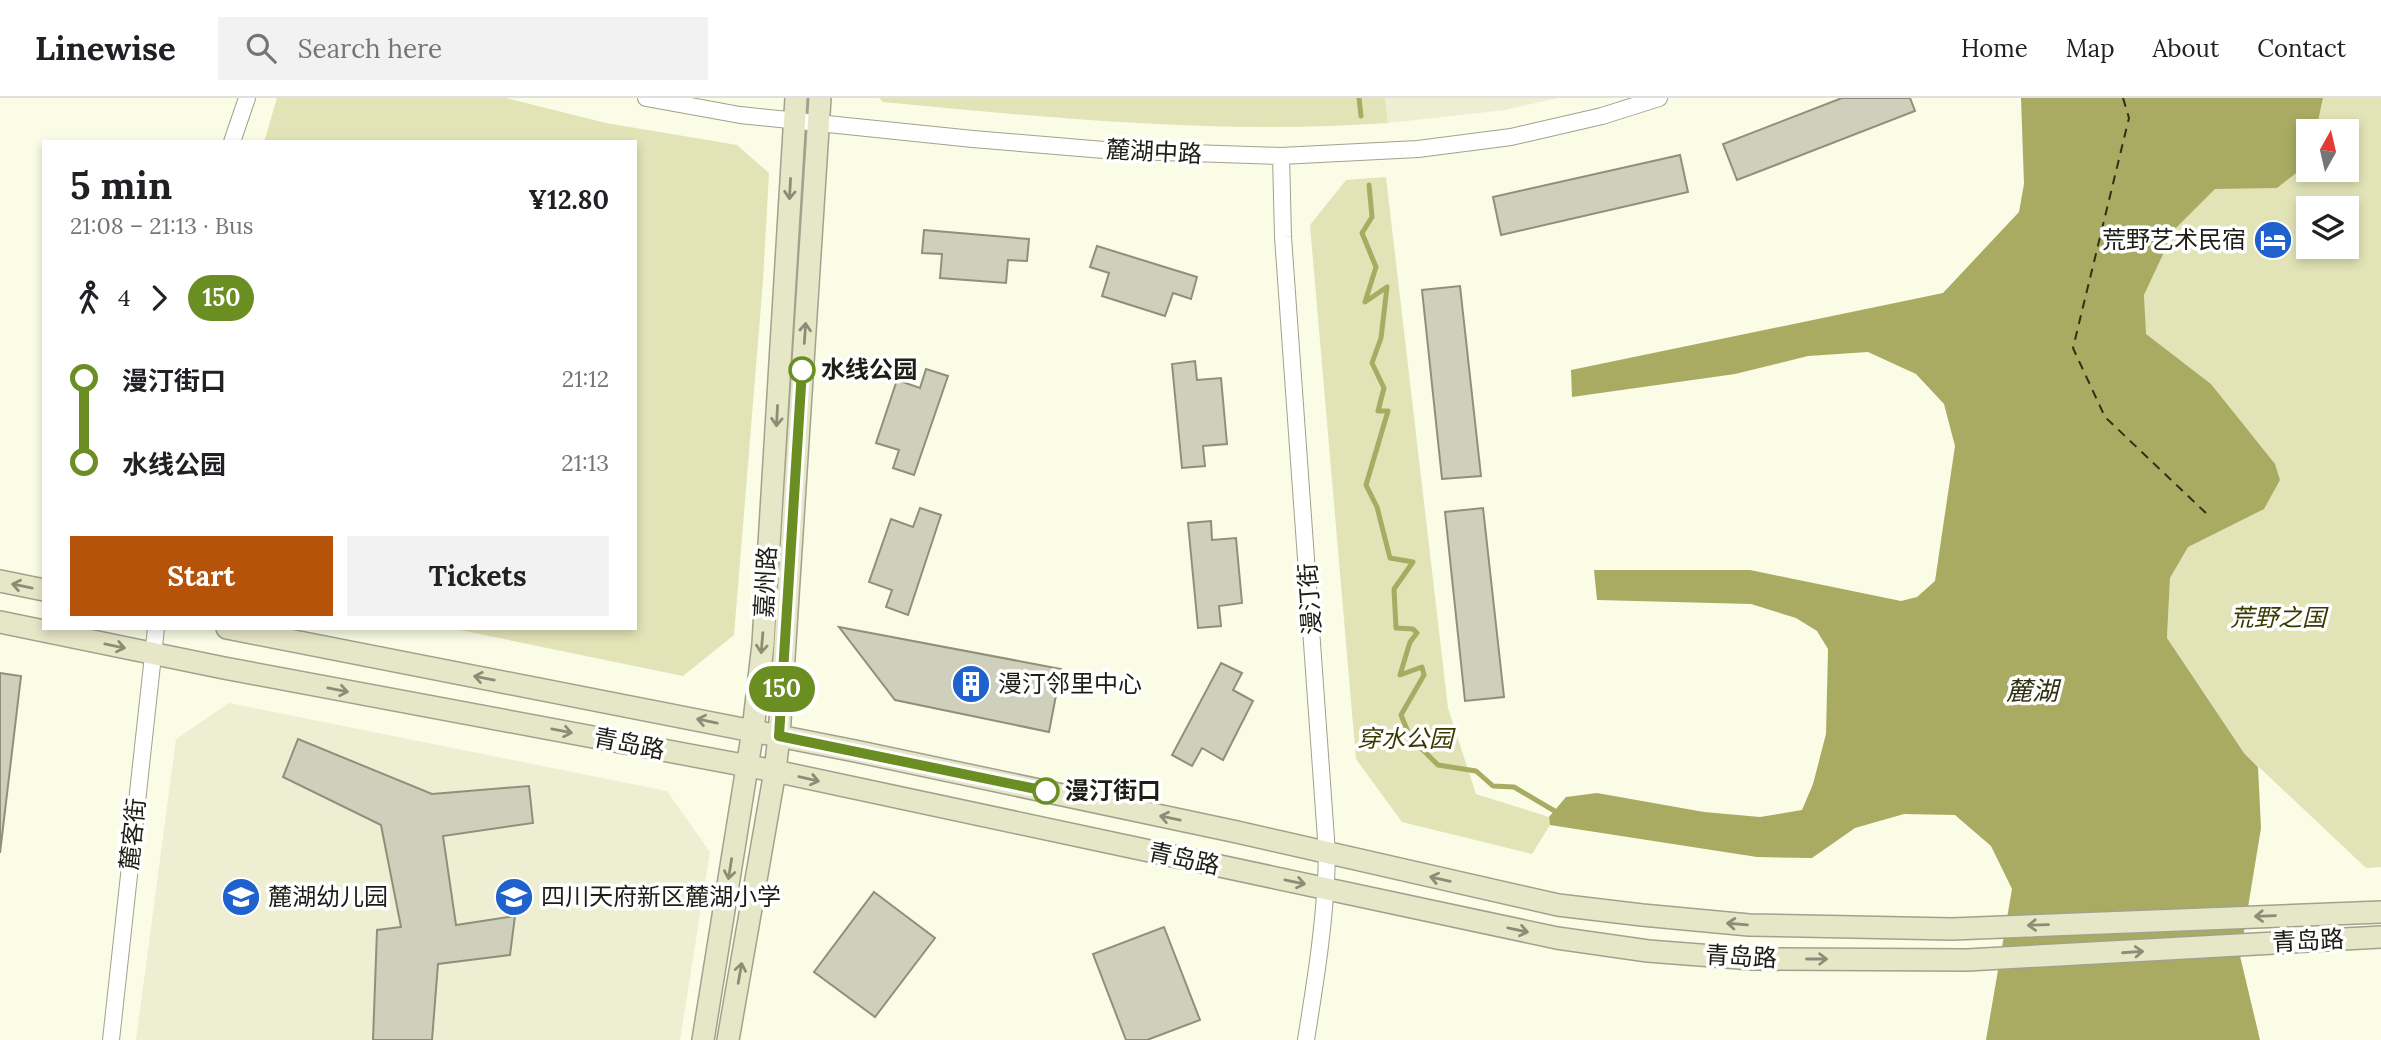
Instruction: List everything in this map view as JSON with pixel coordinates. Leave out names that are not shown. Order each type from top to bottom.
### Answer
[{"type":"main road","name":"嘉州路","points":[[703,1040],[753,730],[763,644],[796,98]]},
{"type":"main road","name":"嘉州路","points":[[728,1040],[779,736],[820,98]]},
{"type":"main road","points":[[0,582],[42,590]]},
{"type":"main road","name":"青岛路","points":[[0,622],[153,654],[775,771],[1557,938],[1648,951],[1752,959],[1967,960],[2381,937]]},
{"type":"main road","name":"青岛路","points":[[237,630],[753,730],[1558,905],[1749,925],[1952,929],[2381,912]]},
{"type":"street","points":[[233,140],[247,98]]},
{"type":"street","name":"麓湖中路","points":[[646,98],[740,115],[1104,150],[1281,156],[1418,149],[1511,137],[1602,116],[1659,98]]},
{"type":"street","name":"漫汀街","points":[[1281,156],[1283,237],[1327,853],[1318,967],[1306,1040]]},
{"type":"street","name":"麓客街","points":[[111,1040],[156,630]]},
{"type":"shaded area","points":[[1385,98],[1558,98],[1505,110],[1388,123]]},
{"type":"shaded area","name":"四川天府新区麓湖小学","points":[[229,703],[667,791],[710,852],[680,1040],[136,1040],[176,739]]},
{"type":"green space","points":[[277,98],[506,98],[606,123],[737,145],[769,173],[763,281],[734,635],[683,676],[460,630],[637,630],[637,140],[265,140]]},
{"type":"green space","points":[[879,98],[1385,98],[1388,123],[1261,127],[1135,123],[883,102]]},
{"type":"green space","name":"荒野之国","points":[[2323,98],[2381,98],[2381,867],[2366,868],[2244,753],[2167,638],[2170,578],[2188,546],[2216,532],[2237,418],[2211,384],[2145,334],[2144,295],[2175,229],[2215,188],[2277,188],[2296,173],[2296,182],[2359,182],[2359,119],[2319,119]]},
{"type":"green space","name":"穿水公园","points":[[1386,177],[1448,708],[1476,794],[1549,817],[1550,825],[1532,854],[1402,822],[1356,759],[1310,225],[1346,180]]},
{"type":"water","name":"麓湖","points":[[2021,98],[2323,98],[2319,119],[2296,119],[2296,173],[2277,188],[2215,189],[2175,229],[2144,295],[2146,334],[2211,384],[2275,464],[2280,480],[2264,509],[2188,547],[2170,578],[2167,638],[2244,753],[2258,767],[2261,828],[2240,956],[2260,1040],[1986,1040],[2012,889],[1991,846],[1955,815],[1904,814],[1855,828],[1812,858],[1757,857],[1550,825],[1549,817],[1566,797],[1597,793],[1704,812],[1760,817],[1802,810],[1813,784],[1826,734],[1828,649],[1817,631],[1796,618],[1751,604],[1597,600],[1594,570],[1750,570],[1901,601],[1917,597],[1935,581],[1955,446],[1944,404],[1916,374],[1868,352],[1808,356],[1735,374],[1572,397],[1571,370],[1943,293],[2019,212],[2024,184]]},
{"type":"building","points":[[1842,98],[1910,98],[1915,111],[1737,180],[1723,144]]},
{"type":"building","points":[[1680,155],[1688,192],[1501,235],[1493,197]]},
{"type":"building","points":[[924,230],[1029,239],[1027,261],[1008,260],[1006,283],[940,278],[942,254],[922,253]]},
{"type":"building","points":[[1097,246],[1197,277],[1191,299],[1173,293],[1165,316],[1102,296],[1109,273],[1090,267]]},
{"type":"building","points":[[1460,286],[1481,476],[1442,479],[1422,290]]},
{"type":"building","points":[[1195,361],[1197,380],[1221,378],[1227,444],[1203,446],[1205,466],[1182,468],[1172,364]]},
{"type":"building","points":[[926,369],[948,376],[914,475],[893,468],[899,450],[876,443],[897,380],[920,388]]},
{"type":"building","points":[[920,508],[941,515],[908,615],[886,607],[892,590],[869,582],[891,519],[913,527]]},
{"type":"building","points":[[1483,508],[1504,697],[1465,701],[1445,512]]},
{"type":"building","points":[[1211,521],[1212,540],[1236,538],[1242,603],[1219,606],[1221,626],[1198,628],[1188,523]]},
{"type":"building","name":"漫汀邻里中心","points":[[839,627],[1061,669],[1049,732],[895,700]]},
{"type":"building","points":[[1221,663],[1242,673],[1233,690],[1253,701],[1223,760],[1202,748],[1192,766],[1172,755]]},
{"type":"building","points":[[0,673],[21,676],[0,853]]},
{"type":"building","points":[[298,739],[432,794],[529,786],[533,823],[443,836],[456,925],[515,916],[510,955],[438,964],[432,1040],[373,1040],[377,930],[401,927],[381,825],[283,777]]},
{"type":"building","points":[[874,892],[935,938],[875,1017],[814,972]]},
{"type":"building","points":[[1164,927],[1200,1020],[1147,1040],[1126,1040],[1093,954]]},
{"type":"waterway","points":[[1359,98],[1361,116]]},
{"type":"waterway","points":[[1369,185],[1372,217],[1362,233],[1376,267],[1365,302],[1387,287],[1381,338],[1372,363],[1384,388],[1378,411],[1388,411],[1366,485],[1377,507],[1390,558],[1413,562],[1394,589],[1396,628],[1413,629],[1417,633],[1410,642],[1400,675],[1422,667],[1424,675],[1401,715],[1410,737],[1438,765],[1476,771],[1493,786],[1514,787],[1558,813]]},
{"type":"ferry route","points":[[2123,98],[2129,118],[2073,348],[2105,417],[2209,516]]},
{"type":"bus line","name":"150","points":[[802,370],[779,736],[1046,791]]},
{"type":"place","name":"荒野艺术民宿","points":[[2273,240]]},
{"type":"place","name":"水线公园","points":[[802,370]]},
{"type":"place","name":"漫汀邻里中心","points":[[971,684]]},
{"type":"place","name":"漫汀街口","points":[[1046,791]]},
{"type":"place","name":"麓湖幼儿园","points":[[241,897]]},
{"type":"place","name":"四川天府新区麓湖小学","points":[[514,897]]}]
